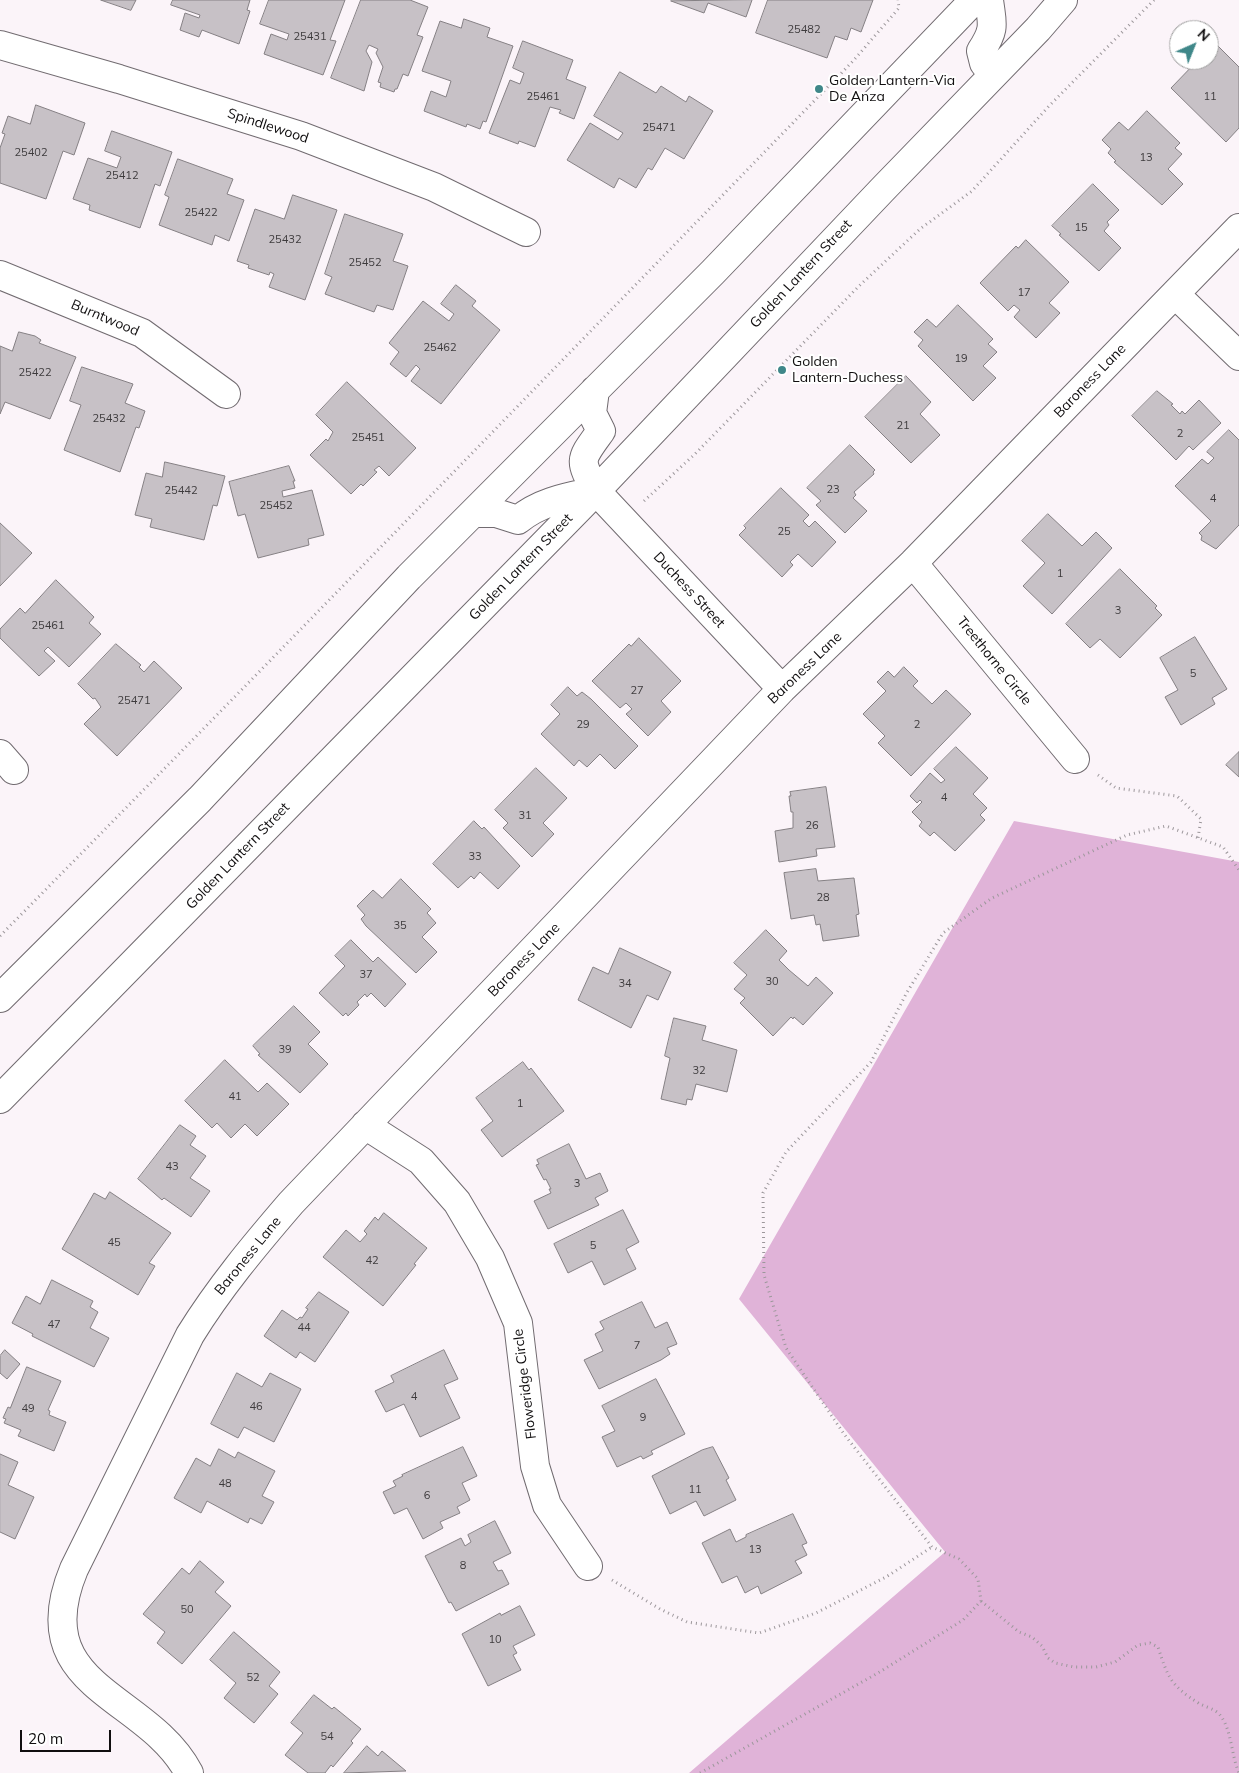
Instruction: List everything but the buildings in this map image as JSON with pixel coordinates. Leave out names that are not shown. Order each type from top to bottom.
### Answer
[{"type":"street","points":[[0,998],[200,799],[409,577],[720,265],[974,0]]},
{"type":"street","points":[[989,0],[992,25],[981,51],[984,63],[993,75]]},
{"type":"street","name":"Golden Lantern Street","points":[[0,1099],[596,491],[1038,29],[1063,0]]},
{"type":"street","name":"Spindlewood","points":[[0,45],[119,79],[301,136],[434,187],[526,232]]},
{"type":"street","name":"Baroness Lane","points":[[189,1773],[170,1746],[110,1698],[76,1664],[64,1638],[62,1612],[66,1589],[186,1342],[206,1309],[240,1261],[291,1203],[782,689],[913,563],[1239,228]]},
{"type":"street","name":"Burntwood","points":[[0,275],[142,333],[226,394]]},
{"type":"street","points":[[1175,294],[1239,356]]},
{"type":"street","name":"Duchess Street","points":[[595,390],[592,413],[601,431],[583,455],[584,468],[596,491],[782,689]]},
{"type":"street","points":[[474,513],[496,513],[518,520],[532,508],[554,500],[596,491]]},
{"type":"street","name":"Treethorne Circle","points":[[913,563],[1075,759]]},
{"type":"street","name":"Floweridge Circle","points":[[366,1125],[421,1161],[457,1202],[490,1258],[518,1323],[535,1466],[547,1505],[588,1566]]},
{"type":"path","points":[[0,936],[345,585],[853,61],[899,8],[898,0]]},
{"type":"path","points":[[623,520],[695,454],[859,286],[920,229],[972,191],[1050,106],[1154,0]]},
{"type":"path","points":[[1075,759],[1116,788],[1177,796],[1201,820],[1198,838]]},
{"type":"path","points":[[1239,870],[1223,847],[1166,826],[1127,835],[992,898],[943,933],[906,994],[871,1062],[786,1152],[763,1194],[764,1275],[786,1348],[844,1434],[932,1547],[958,1559],[978,1579],[981,1600],[1019,1632],[1032,1637],[1042,1646],[1048,1658],[1055,1663],[1074,1667],[1096,1667],[1114,1662],[1138,1645],[1150,1643],[1158,1647],[1170,1681],[1184,1694],[1218,1712],[1226,1723],[1233,1760],[1239,1773]]},
{"type":"path","points":[[588,1566],[660,1609],[687,1622],[759,1633],[816,1614],[886,1577],[932,1547]]},
{"type":"path","points":[[700,1773],[878,1673],[963,1620],[981,1600]]},
{"type":"shaded area","points":[[1014,821],[1239,862],[1239,1773],[689,1773],[945,1552],[739,1299]]},
{"type":"place","name":"Golden Lantern-Via De Anza","points":[[819,89]]},
{"type":"place","name":"Golden Lantern-Duchess","points":[[782,370]]}]
